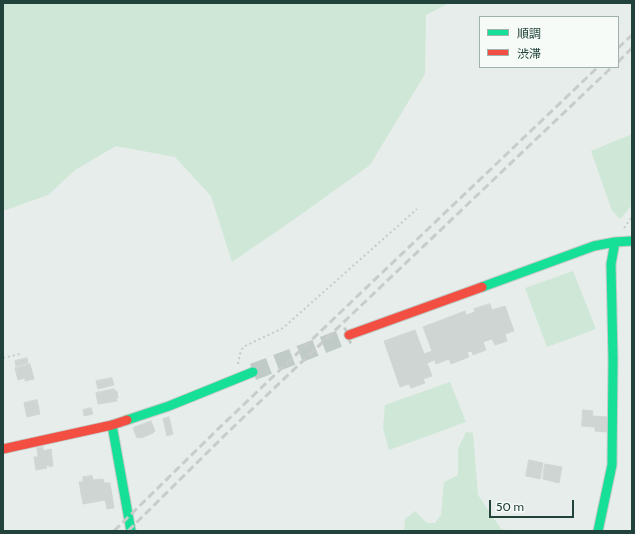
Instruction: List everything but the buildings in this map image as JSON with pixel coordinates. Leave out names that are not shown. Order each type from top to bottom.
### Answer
[{"type":"street","points":[[350,335],[594,246],[615,242],[632,241]]},
{"type":"street","points":[[598,531],[612,464],[613,359],[611,264],[615,242]]},
{"type":"street","points":[[3,449],[112,425],[169,406],[253,372]]},
{"type":"street","points":[[112,425],[130,531]]},
{"type":"path","points":[[242,377],[238,365],[243,347],[283,328],[417,209]]},
{"type":"path","points":[[3,358],[20,354]]},
{"type":"green space","points":[[3,3],[449,3],[426,15],[425,74],[370,165],[232,262],[211,196],[175,157],[116,146],[75,170],[48,195],[3,211]]},
{"type":"green space","points":[[632,134],[632,205],[620,219],[612,211],[591,151]]},
{"type":"green space","points":[[573,271],[596,329],[547,347],[525,288]]},
{"type":"green space","points":[[450,382],[466,422],[389,450],[383,428],[385,405]]},
{"type":"green space","points":[[466,432],[473,433],[478,495],[501,529],[511,531],[404,531],[405,519],[415,511],[427,523],[435,523],[441,515],[444,482],[458,475],[458,449]]},
{"type":"tunnel","points":[[253,372],[349,335]]},
{"type":"railway","points":[[619,47],[632,35]]},
{"type":"railway","points":[[619,61],[632,48]]},
{"type":"railway","points":[[114,531],[218,429],[597,68]]},
{"type":"railway","points":[[128,531],[226,434],[611,68]]},
{"type":"traffic: fast","points":[[482,287],[594,246],[615,242],[632,241]]},
{"type":"traffic: fast","points":[[598,531],[612,465],[613,359],[611,264],[615,242]]},
{"type":"traffic: fast","points":[[127,420],[169,406],[253,372]]},
{"type":"traffic: fast","points":[[112,425],[131,531]]},
{"type":"traffic: jam","points":[[349,335],[482,287]]},
{"type":"traffic: jam","points":[[3,449],[112,425],[127,420]]}]
